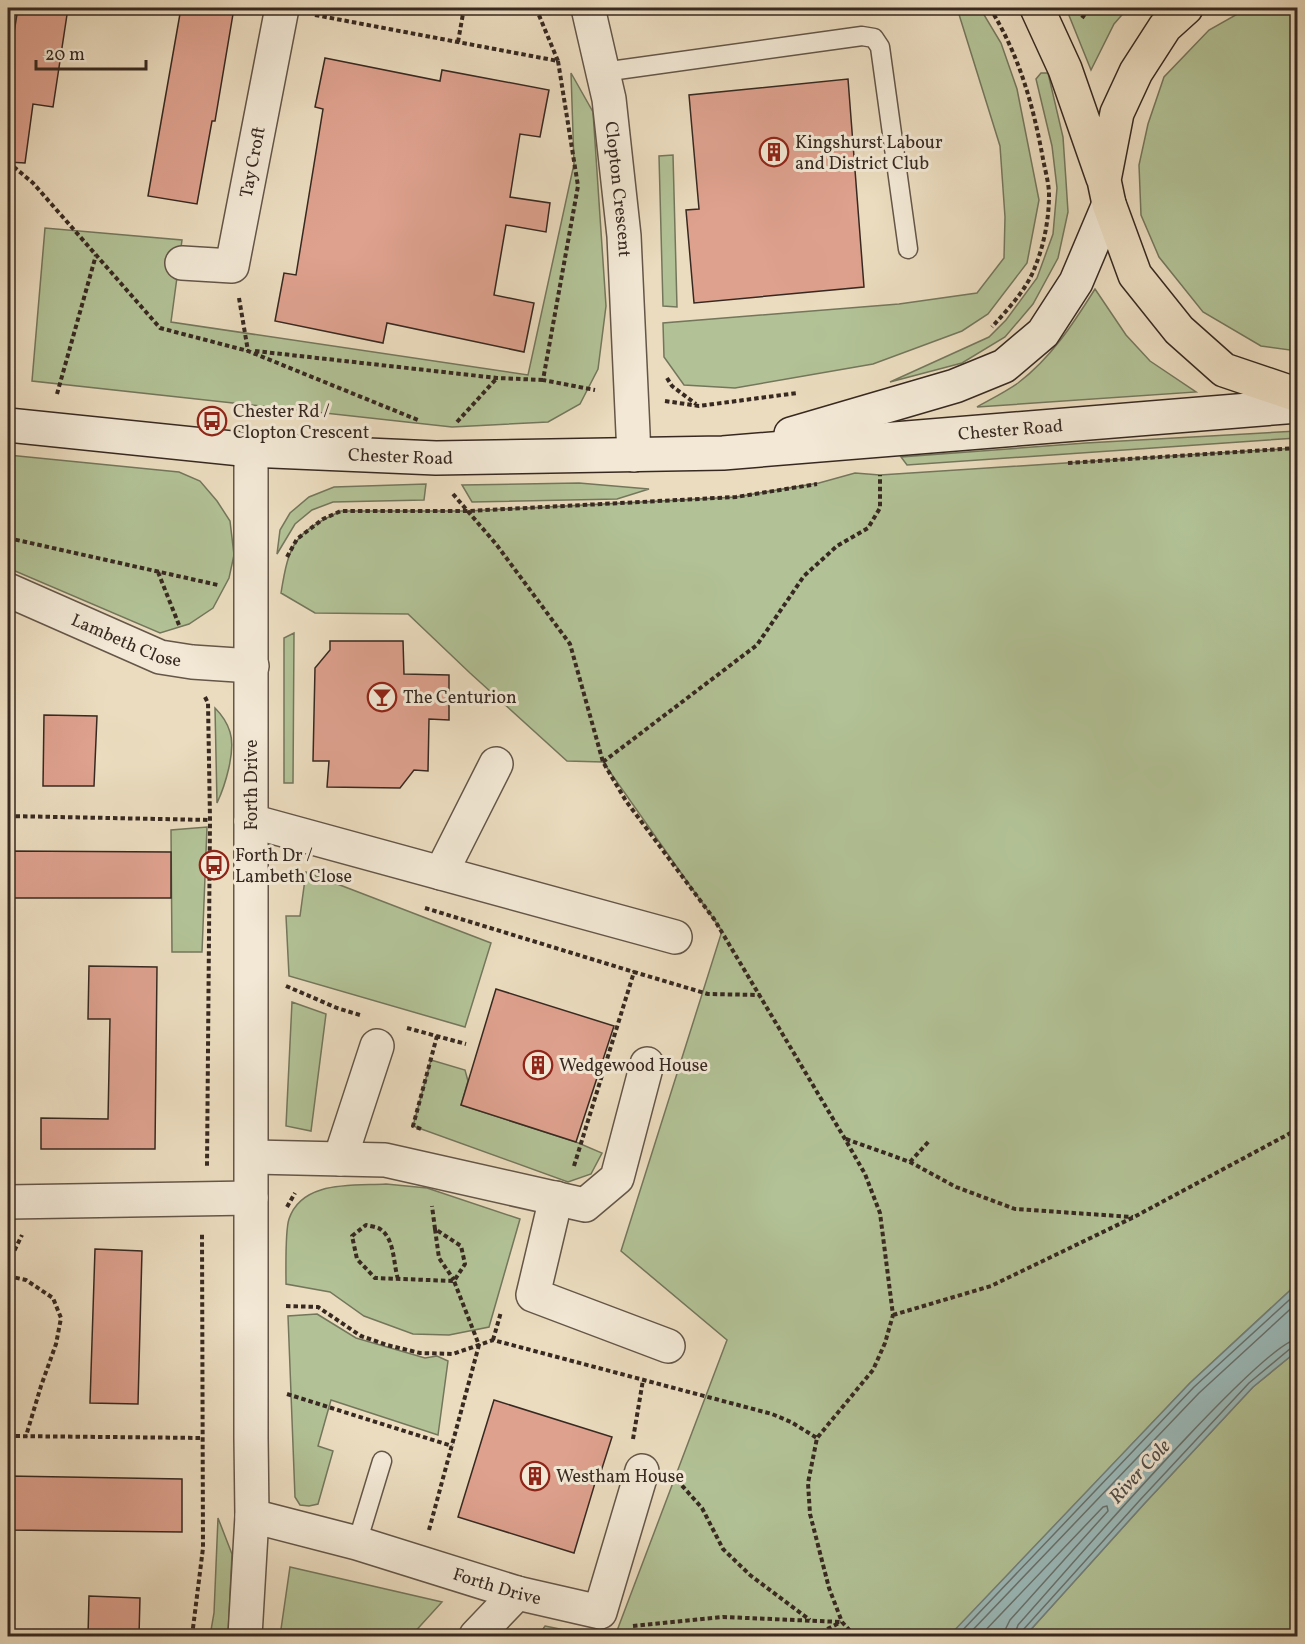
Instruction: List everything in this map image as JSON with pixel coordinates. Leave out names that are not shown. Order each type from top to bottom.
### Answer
[{"type":"highway","points":[[1037,8],[1065,69],[1135,275],[1179,330],[1224,370],[1298,395]]},
{"type":"highway","points":[[1107,192],[1117,113],[1136,72],[1165,27],[1186,8]]},
{"type":"street","name":"Tay Croft","points":[[232,266],[282,8]]},
{"type":"street","name":"Clopton Crescent","points":[[588,8],[609,99],[624,236],[634,455]]},
{"type":"street","name":"Chester Road","points":[[723,453],[955,386],[1004,366],[1043,333],[1070,291],[1088,257],[1107,192]]},
{"type":"street","points":[[182,262],[232,266]]},
{"type":"street","name":"Chester Road","points":[[8,425],[251,450],[436,459],[723,453],[1298,406]]},
{"type":"street","name":"Forth Drive","points":[[245,1636],[252,1516],[250,1438],[251,450]]},
{"type":"street","name":"Lambeth Close","points":[[8,590],[160,657],[192,662],[252,666]]},
{"type":"street","points":[[441,873],[496,764]]},
{"type":"street","points":[[251,820],[675,937]]},
{"type":"street","points":[[340,1159],[377,1046]]},
{"type":"street","points":[[252,1156],[385,1160],[585,1205],[617,1178],[647,1064]]},
{"type":"street","points":[[8,1202],[251,1198]]},
{"type":"street","points":[[556,1198],[533,1295],[668,1346]]},
{"type":"street","points":[[600,1612],[642,1471]]},
{"type":"street","name":"Forth Drive","points":[[252,1516],[357,1543],[518,1593],[600,1612]]},
{"type":"street","points":[[476,1636],[518,1593]]},
{"type":"lane","points":[[603,72],[862,36],[874,38],[880,47],[908,249]]},
{"type":"lane","points":[[357,1543],[382,1461]]},
{"type":"path","points":[[282,8],[558,61]]},
{"type":"path","points":[[458,42],[464,8]]},
{"type":"path","points":[[536,8],[558,61],[579,186],[543,380]]},
{"type":"path","points":[[988,332],[1014,302],[1035,269],[1045,234],[1050,194],[1036,121],[1024,80],[1007,36],[990,8]]},
{"type":"path","points":[[8,162],[33,183],[160,328],[248,351],[428,424],[436,459]]},
{"type":"path","points":[[47,429],[96,255]]},
{"type":"path","points":[[232,266],[248,351]]},
{"type":"path","points":[[248,351],[497,378],[631,385],[699,406],[806,391]]},
{"type":"path","points":[[452,427],[497,378]]},
{"type":"path","points":[[603,762],[757,645],[804,576],[837,546],[868,528],[880,508],[881,441]]},
{"type":"path","points":[[1059,464],[1298,448]]},
{"type":"path","points":[[872,475],[880,476]]},
{"type":"path","points":[[819,483],[736,497],[468,511],[496,544],[570,644],[603,762],[626,801],[714,919],[865,1174],[880,1213],[894,1315],[873,1370],[817,1438],[808,1483],[810,1514],[829,1588],[842,1622],[855,1636]]},
{"type":"path","points":[[158,572],[179,626]]},
{"type":"path","points":[[204,692],[208,703],[210,820],[207,1169]]},
{"type":"path","points":[[8,816],[210,820]]},
{"type":"path","points":[[418,906],[634,972]]},
{"type":"path","points":[[423,1130],[413,1126],[437,1036]]},
{"type":"path","points":[[894,1315],[991,1286],[1134,1217],[1298,1129]]},
{"type":"path","points":[[845,1139],[910,1162],[956,1186],[1015,1209],[1134,1217]]},
{"type":"path","points":[[910,1162],[930,1140]]},
{"type":"path","points":[[285,1211],[293,1195],[299,1190]]},
{"type":"path","points":[[427,1535],[479,1345],[454,1281],[440,1258],[432,1205]]},
{"type":"path","points":[[192,1636],[203,1548],[203,1222]]},
{"type":"path","points":[[398,1279],[393,1263],[393,1247],[381,1230],[366,1225],[352,1236],[357,1259],[375,1278],[398,1279],[454,1281]]},
{"type":"path","points":[[435,1229],[461,1246],[465,1264],[454,1281]]},
{"type":"path","points":[[8,1276],[26,1280],[53,1298],[61,1318],[57,1344],[41,1386],[26,1437]]},
{"type":"path","points":[[281,1306],[318,1307],[361,1336],[420,1353],[453,1354],[493,1340],[772,1414],[791,1422],[817,1438]]},
{"type":"path","points":[[285,1393],[452,1446]]},
{"type":"path","points":[[8,1436],[203,1438]]},
{"type":"path","points":[[642,1471],[675,1478],[702,1508],[723,1550],[750,1575],[811,1620]]},
{"type":"path","points":[[600,1612],[626,1626],[723,1617],[842,1622]]},
{"type":"path","points":[[814,1636],[842,1622]]},
{"type":"green space","points":[[957,8],[980,8],[1001,43],[1017,89],[1039,200],[1027,263],[988,314],[962,331],[873,364],[735,388],[684,385],[664,357],[663,323],[899,304],[977,293],[1004,258],[1005,217],[1000,146]]},
{"type":"green space","points":[[1066,8],[1128,8],[1114,24],[1091,70]]},
{"type":"green space","points":[[1248,8],[1297,8],[1297,351],[1261,346],[1203,312],[1159,257],[1141,215],[1139,165],[1148,124],[1164,77],[1209,30]]},
{"type":"green space","points":[[571,73],[593,112],[606,306],[598,369],[580,404],[548,422],[452,427],[32,381],[45,228],[182,240],[171,322],[528,375],[574,164]]},
{"type":"green space","points":[[1041,73],[1048,73],[1063,137],[1068,212],[1058,258],[1033,304],[1005,337],[962,363],[890,382],[989,337],[1006,320],[1037,278],[1053,234],[1057,188],[1052,146],[1036,79]]},
{"type":"green space","points":[[673,155],[677,307],[663,306],[659,156]]},
{"type":"green space","points":[[1095,289],[1126,335],[1150,361],[1196,392],[977,407],[1018,383],[1041,363],[1070,328]]},
{"type":"green space","points":[[1297,431],[1297,438],[907,465],[901,457],[1086,443]]},
{"type":"green space","points":[[1297,448],[1297,1284],[1190,1383],[950,1636],[615,1636],[727,1340],[621,1251],[722,931],[603,762],[567,761],[408,614],[315,613],[281,593],[287,562],[296,541],[313,526],[341,511],[468,511],[736,497],[819,483],[855,473],[880,475]]},
{"type":"green space","points":[[8,455],[179,472],[200,481],[230,521],[234,555],[229,578],[213,608],[189,624],[160,633],[8,568]]},
{"type":"green space","points":[[579,483],[649,489],[617,499],[472,502],[462,485]]},
{"type":"green space","points":[[426,484],[424,500],[333,502],[312,510],[295,524],[277,554],[280,530],[290,513],[309,497],[334,487]]},
{"type":"green space","points":[[294,633],[293,783],[284,783],[284,638]]},
{"type":"green space","points":[[215,708],[226,722],[232,749],[229,768],[217,803]]},
{"type":"green space","points":[[207,827],[202,952],[172,952],[171,830]]},
{"type":"green space","points":[[306,872],[491,943],[465,1027],[289,976],[286,916],[300,916]]},
{"type":"green space","points":[[292,1002],[326,1014],[311,1131],[286,1126]]},
{"type":"green space","points":[[431,1060],[465,1070],[468,1081],[461,1105],[576,1142],[602,1153],[591,1174],[568,1182],[413,1126]]},
{"type":"green space","points":[[386,1184],[427,1188],[520,1219],[489,1327],[449,1335],[413,1334],[364,1316],[330,1292],[286,1284],[289,1219],[296,1206],[305,1197],[330,1188]]},
{"type":"green space","points":[[317,1314],[356,1338],[425,1358],[437,1356],[448,1361],[438,1435],[331,1400],[318,1446],[333,1451],[318,1504],[309,1506],[300,1505],[295,1497],[288,1316]]},
{"type":"green space","points":[[1297,1351],[1297,1636],[1025,1636],[1253,1387]]},
{"type":"green space","points":[[218,1518],[232,1554],[228,1636],[210,1636],[214,1613]]},
{"type":"green space","points":[[290,1567],[442,1602],[411,1636],[280,1636]]},
{"type":"green space","points":[[545,1626],[594,1636],[538,1636]]},
{"type":"water","name":"River Cole","points":[[1297,1284],[1297,1351],[1253,1387],[1025,1636],[949,1636],[1190,1383]]},
{"type":"building","points":[[18,8],[68,8],[53,107],[33,104],[25,163],[8,162],[8,70]]},
{"type":"building","points":[[181,8],[234,8],[215,121],[212,121],[197,204],[148,196]]},
{"type":"building","points":[[325,58],[440,81],[442,70],[549,90],[540,137],[520,134],[510,197],[550,203],[546,232],[506,225],[494,295],[534,303],[524,352],[387,323],[383,343],[275,321],[284,273],[296,275],[323,109],[315,107]]},
{"type":"building","name":"Kingshurst Labour and District Club","points":[[848,79],[864,287],[694,303],[686,210],[699,209],[689,95]]},
{"type":"building","name":"The Centurion","points":[[330,641],[403,641],[404,674],[449,675],[449,720],[429,719],[428,771],[414,770],[400,788],[327,787],[329,761],[313,761],[315,668],[330,650]]},
{"type":"building","points":[[44,715],[97,716],[94,786],[43,786]]},
{"type":"building","points":[[8,851],[171,852],[171,898],[8,898]]},
{"type":"building","points":[[89,966],[157,967],[155,1149],[41,1149],[41,1118],[108,1119],[110,1019],[88,1019]]},
{"type":"building","name":"Wedgewood House","points":[[496,989],[614,1026],[576,1142],[461,1105]]},
{"type":"building","points":[[95,1249],[142,1251],[138,1404],[90,1403]]},
{"type":"building","name":"Westham House","points":[[494,1400],[612,1437],[597,1484],[595,1483],[574,1553],[458,1517]]},
{"type":"building","points":[[8,1476],[182,1479],[182,1532],[8,1530]]},
{"type":"building","points":[[89,1596],[140,1598],[139,1636],[88,1636]]},
{"type":"place","name":"Kingshurst Labour and District Club","points":[[774,152]]},
{"type":"place","name":"Chester Rd / Clopton Crescent","points":[[212,421]]},
{"type":"place","name":"The Centurion","points":[[382,697]]},
{"type":"place","name":"Forth Dr / Lambeth Close","points":[[214,865]]},
{"type":"place","name":"Wedgewood House","points":[[538,1065]]},
{"type":"place","name":"Westham House","points":[[535,1476]]}]
